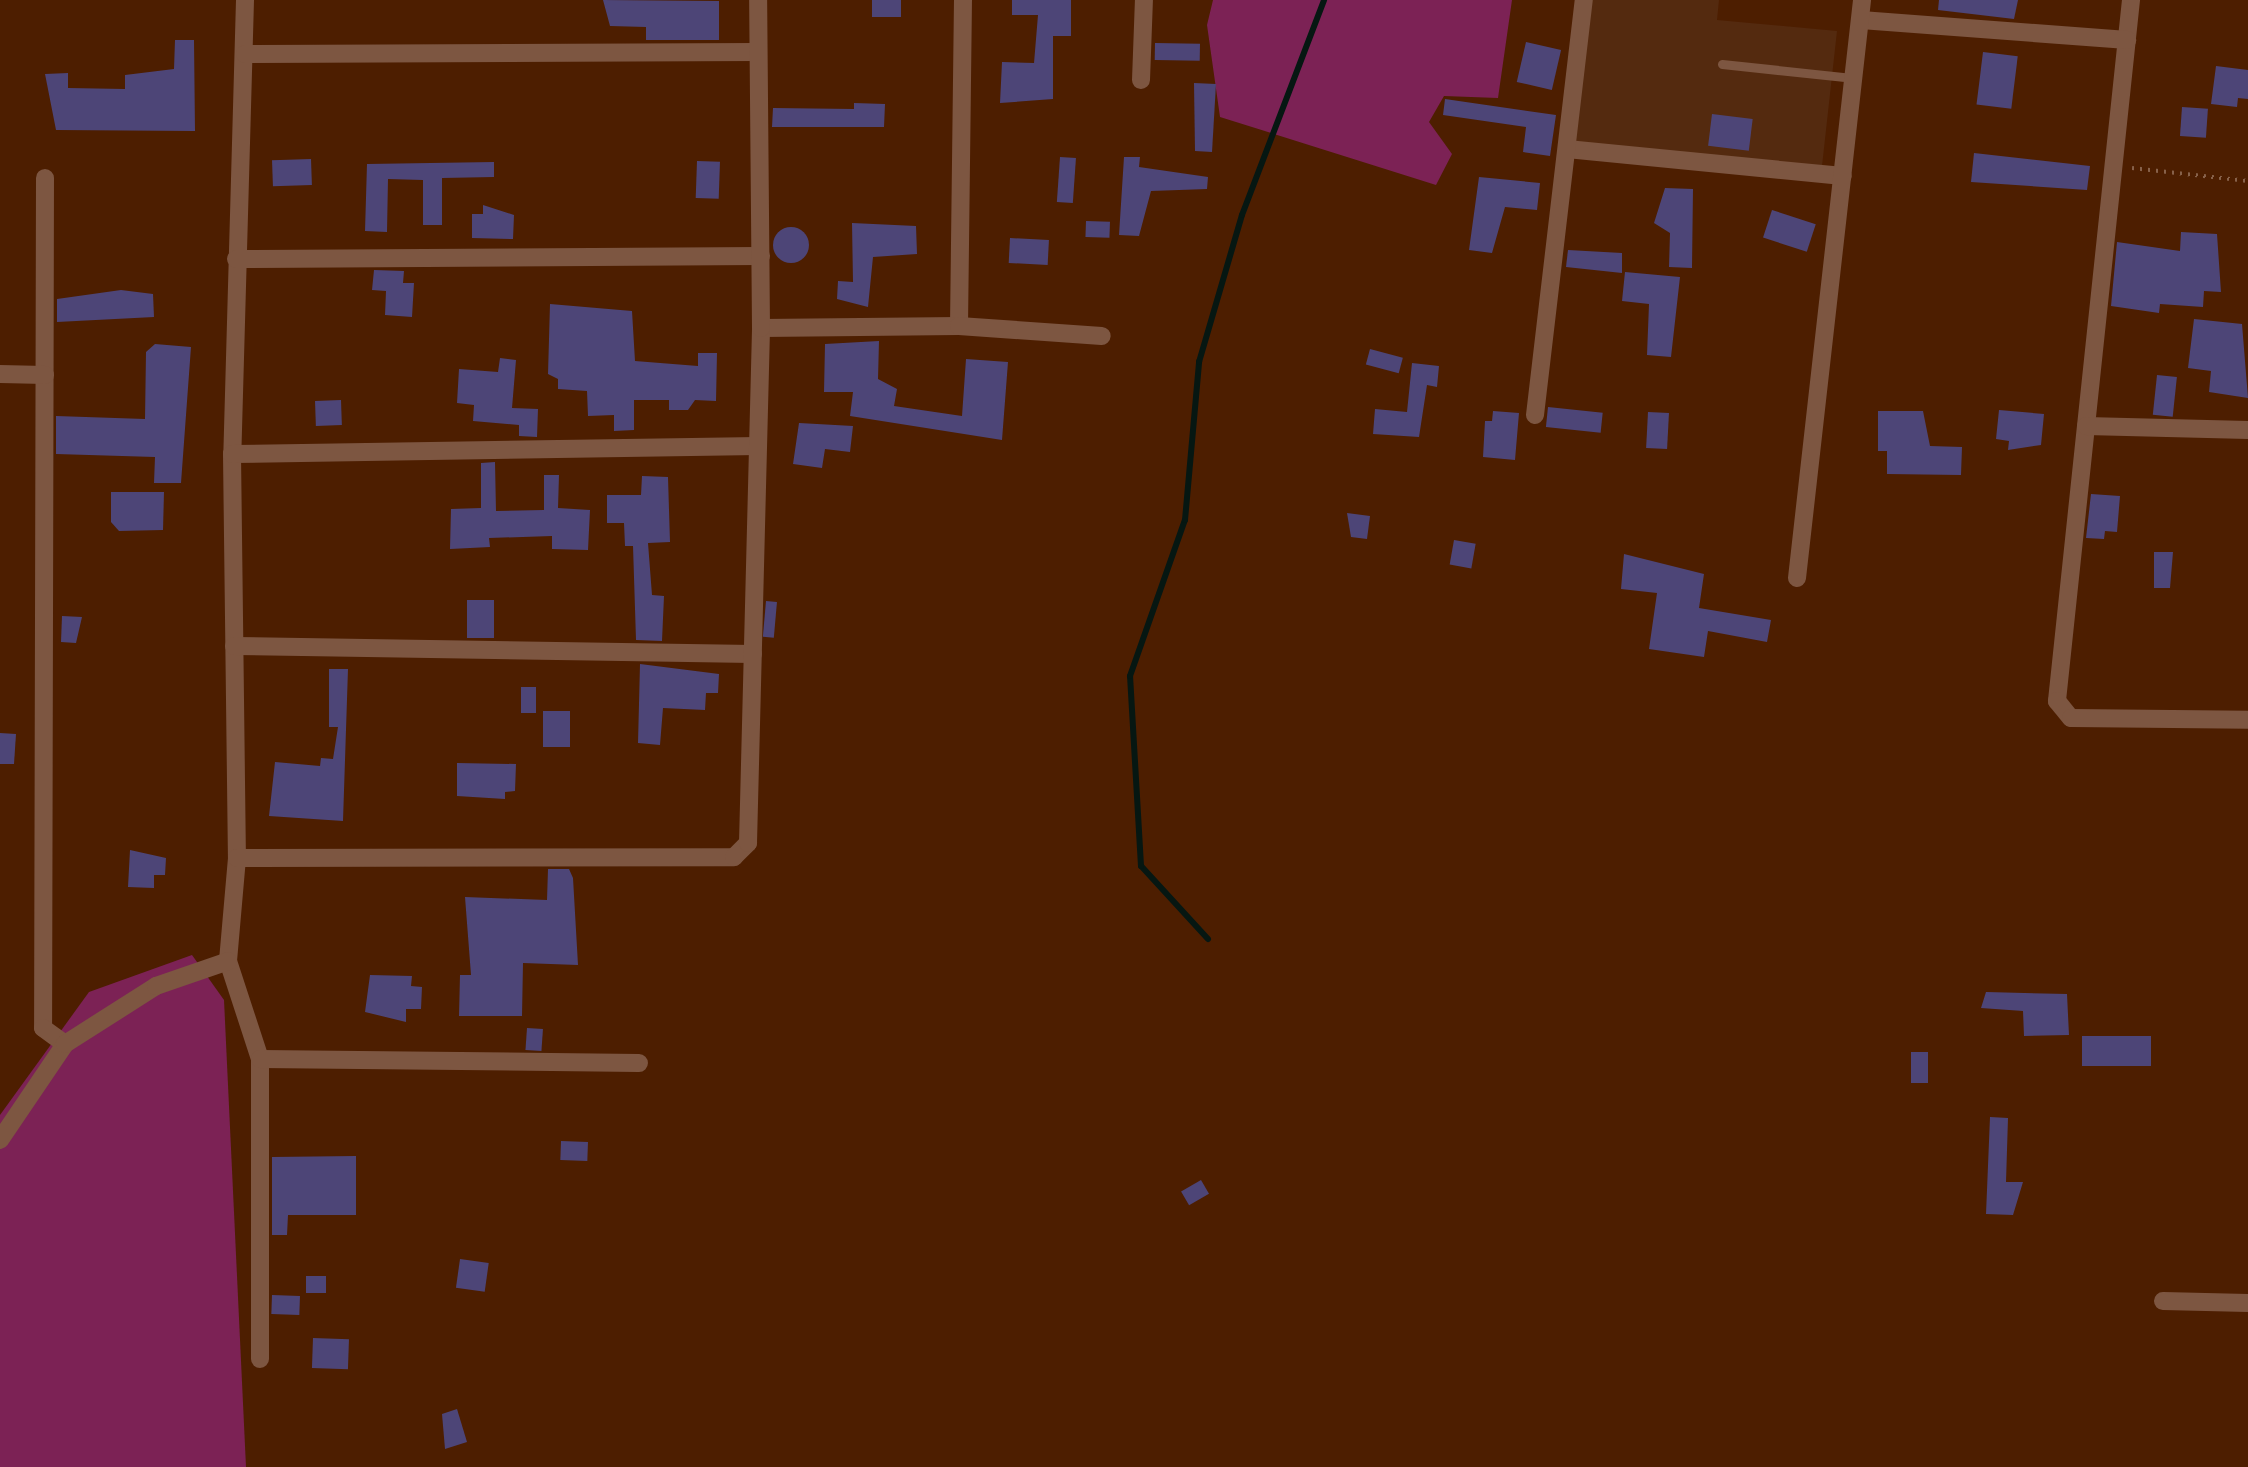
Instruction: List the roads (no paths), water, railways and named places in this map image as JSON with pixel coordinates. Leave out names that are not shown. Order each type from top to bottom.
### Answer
[{"type":"street","points":[[245,0],[232,454],[237,858],[228,961],[260,1059],[260,1359]]},
{"type":"street","points":[[237,858],[734,857],[748,843],[761,328],[758,0]]},
{"type":"street","points":[[959,326],[963,0]]},
{"type":"street","points":[[1141,80],[1144,0]]},
{"type":"street","points":[[1535,415],[1584,0]]},
{"type":"street","points":[[1797,578],[1862,0]]},
{"type":"street","points":[[2131,0],[2057,701],[2062,711],[2071,718],[2248,720]]},
{"type":"street","points":[[1861,20],[2127,40]]},
{"type":"street","points":[[245,54],[758,52]]},
{"type":"street","points":[[1567,149],[1843,176]]},
{"type":"street","points":[[45,178],[43,1028],[65,1044]]},
{"type":"street","points":[[236,259],[761,256]]},
{"type":"street","points":[[761,328],[959,326],[1102,336]]},
{"type":"street","points":[[0,374],[45,375]]},
{"type":"street","points":[[2086,426],[2248,430]]},
{"type":"street","points":[[232,454],[758,446]]},
{"type":"street","points":[[234,646],[753,654]]},
{"type":"street","points":[[0,1140],[65,1044],[156,986],[228,961]]},
{"type":"street","points":[[260,1059],[639,1063]]},
{"type":"street","points":[[2163,1301],[2248,1303]]},
{"type":"lane","points":[[1722,64],[1854,78]]},
{"type":"waterway","points":[[1208,939],[1141,866],[1130,676],[1185,520],[1199,362],[1242,215],[1324,0]]}]
